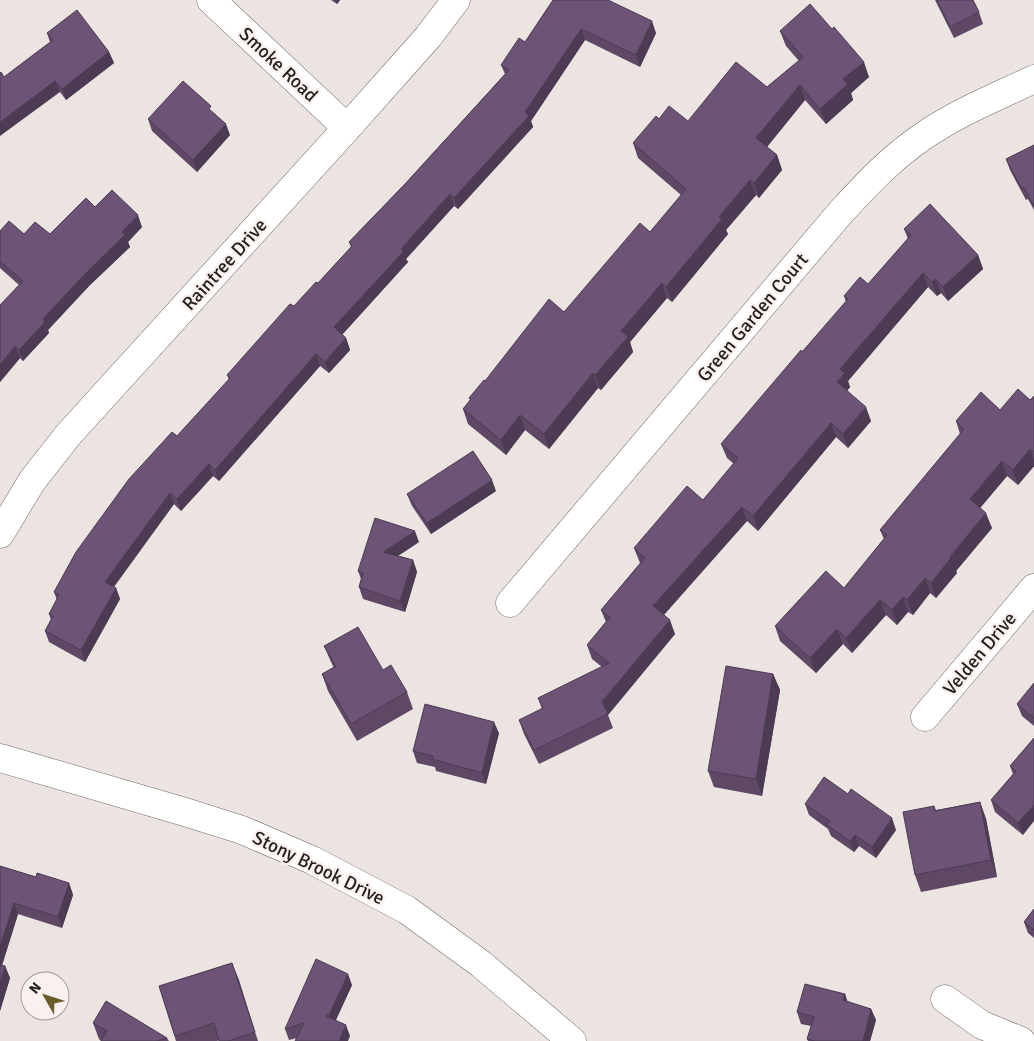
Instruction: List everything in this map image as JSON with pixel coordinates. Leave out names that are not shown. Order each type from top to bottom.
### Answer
[{"type":"street","name":"Smoke Road","points":[[211,0],[347,128]]},
{"type":"street","name":"Raintree Drive","points":[[0,534],[32,481],[68,435],[347,128],[428,37],[456,0]]},
{"type":"street","name":"Green Garden Court","points":[[510,604],[841,212],[878,171],[923,136],[1034,78]]},
{"type":"street","name":"Velden Drive","points":[[925,717],[1034,588]]},
{"type":"street","name":"Stony Brook Drive","points":[[0,758],[242,830],[312,860],[407,910],[481,964],[572,1041]]},
{"type":"street","points":[[945,999],[982,1025],[1021,1041]]},
{"type":"building","points":[[553,0],[608,0],[652,21],[636,55],[581,29],[525,112],[529,116],[454,198],[450,194],[401,249],[404,251],[334,327],[346,338],[325,362],[316,354],[215,470],[209,464],[177,499],[170,493],[105,582],[116,588],[81,650],[45,631],[53,616],[49,614],[59,595],[54,592],[76,552],[129,479],[172,432],[177,436],[230,378],[227,375],[290,304],[294,306],[316,282],[318,283],[352,246],[349,242],[509,70],[501,65],[519,38],[525,42]]},
{"type":"building","points":[[937,0],[973,0],[979,12],[950,27]]},
{"type":"building","points":[[810,4],[832,29],[834,27],[864,62],[843,79],[848,84],[820,109],[800,85],[756,138],[777,155],[754,183],[750,180],[719,217],[722,219],[666,287],[662,283],[621,331],[628,337],[595,375],[593,373],[544,434],[520,415],[501,440],[463,409],[471,399],[469,398],[485,381],[549,299],[564,312],[640,223],[650,232],[686,189],[633,143],[656,116],[659,119],[669,106],[688,121],[736,62],[767,87],[803,57],[780,31]]},
{"type":"building","points":[[77,10],[109,52],[62,89],[55,81],[0,122],[0,73],[4,77],[53,40],[47,33]]},
{"type":"building","points":[[183,81],[211,106],[209,109],[226,124],[193,160],[148,119]]},
{"type":"building","points":[[1034,145],[1034,207],[1024,187],[1021,188],[1006,159]]},
{"type":"building","points":[[112,190],[138,215],[122,232],[125,235],[43,319],[45,322],[19,350],[15,346],[0,365],[0,305],[23,281],[0,261],[0,231],[9,221],[24,234],[35,222],[50,234],[86,198],[95,207]]},
{"type":"building","points":[[930,204],[978,255],[943,287],[935,279],[932,282],[923,273],[840,369],[845,373],[837,382],[866,407],[843,434],[831,423],[753,516],[742,507],[653,606],[670,620],[602,702],[608,714],[534,750],[519,720],[543,708],[538,698],[609,663],[587,645],[610,617],[601,610],[645,558],[634,548],[687,486],[703,500],[738,458],[721,444],[801,350],[802,352],[848,299],[844,296],[860,277],[868,284],[911,235],[904,229]]},
{"type":"building","points":[[1018,389],[1030,400],[1034,396],[1034,450],[1033,452],[1030,449],[1013,470],[1002,461],[970,499],[986,513],[931,583],[925,578],[907,600],[903,597],[892,610],[880,600],[846,638],[837,629],[810,658],[775,626],[826,571],[844,588],[887,535],[880,530],[964,429],[956,421],[981,392],[1000,410]]},
{"type":"building","points":[[473,451],[492,480],[427,523],[407,494]]},
{"type":"building","points":[[375,518],[415,531],[383,552],[413,560],[400,601],[359,587],[363,573],[358,571]]},
{"type":"building","points":[[358,627],[383,670],[391,665],[407,692],[351,724],[322,674],[336,666],[324,646]]},
{"type":"building","points":[[726,666],[773,674],[756,779],[708,771]]},
{"type":"building","points":[[1034,683],[1034,718],[1017,704]]},
{"type":"building","points":[[425,704],[494,722],[482,773],[432,759],[433,756],[413,751]]},
{"type":"building","points":[[1034,738],[1034,805],[1018,823],[991,800],[1016,771],[1010,766]]},
{"type":"building","points":[[824,777],[848,794],[851,789],[892,818],[872,847],[855,835],[850,841],[827,825],[830,821],[805,804]]},
{"type":"building","points":[[980,802],[991,860],[915,875],[903,812],[934,806],[935,811]]},
{"type":"building","points":[[0,866],[36,877],[37,873],[69,883],[58,917],[14,903],[0,947]]},
{"type":"building","points":[[1034,909],[1034,930],[1024,922]]},
{"type":"building","points":[[316,959],[348,974],[329,1015],[326,1016],[346,1025],[339,1041],[295,1041],[304,1023],[285,1029]]},
{"type":"building","points":[[232,963],[255,1032],[228,1041],[219,1041],[214,1023],[175,1036],[159,986]]},
{"type":"building","points":[[0,965],[5,966],[0,985]]},
{"type":"building","points":[[805,984],[845,994],[843,1000],[871,1009],[863,1041],[815,1041],[807,1039],[814,1017],[797,1012]]},
{"type":"building","points":[[106,1001],[167,1038],[157,1041],[101,1041],[107,1031],[93,1023]]}]
